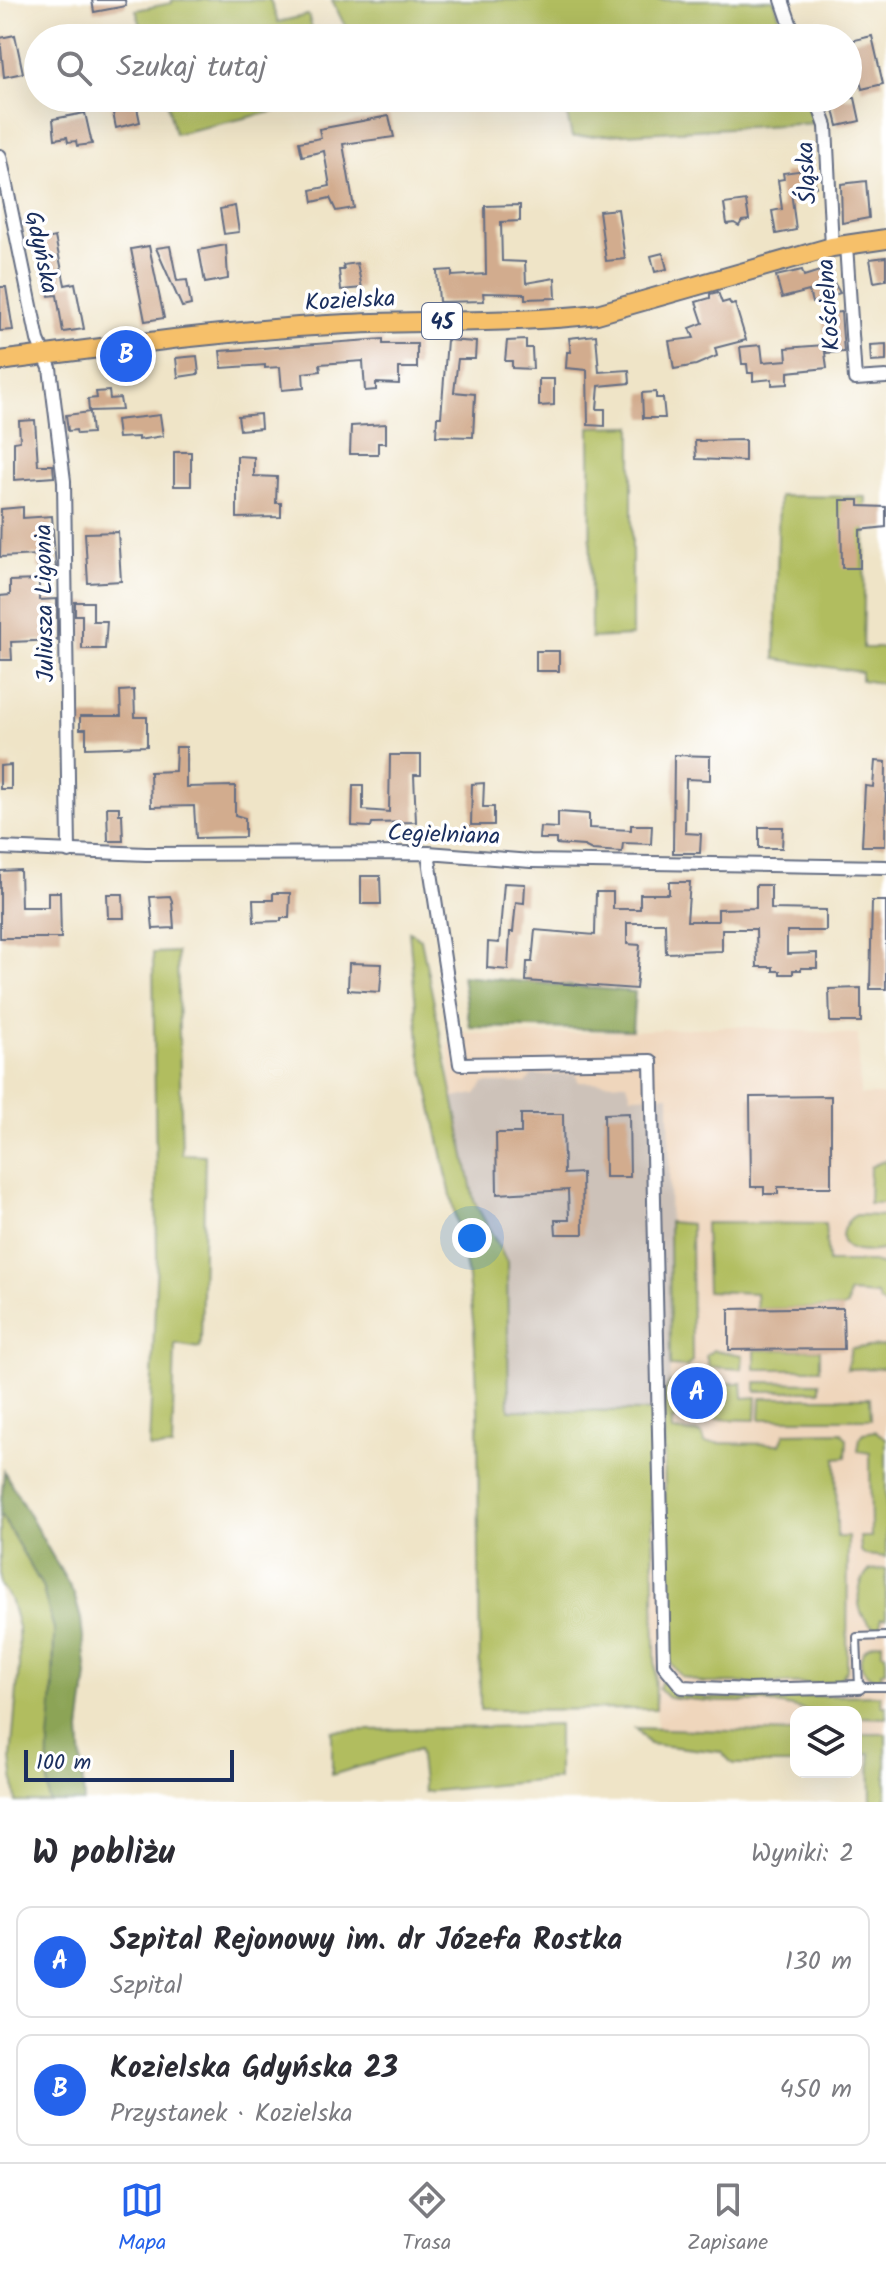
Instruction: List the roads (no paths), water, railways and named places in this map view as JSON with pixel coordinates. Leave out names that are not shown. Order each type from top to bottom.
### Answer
[{"type":"main road","name":"Kozielska","points":[[0,361],[268,329],[597,314],[839,246],[886,239]]},
{"type":"street","points":[[782,0],[790,24]]},
{"type":"street","name":"Śląska","points":[[821,112],[826,126],[839,246]]},
{"type":"street","name":"Gdyńska","points":[[0,156],[38,340],[45,355]]},
{"type":"street","name":"Kościelna","points":[[839,246],[855,379],[886,377]]},
{"type":"street","name":"Juliusza Ligonia","points":[[45,355],[50,368],[64,481],[69,852]]},
{"type":"street","name":"Cegielniana","points":[[0,848],[69,852],[428,853],[531,861],[886,867]]},
{"type":"street","points":[[428,853],[460,1064],[651,1061],[664,1665],[682,1687],[749,1690],[859,1687]]},
{"type":"lane","points":[[886,1636],[857,1637],[859,1687],[886,1687]]},
{"type":"place","name":"Kozielska Gdyńska 23","points":[[126,356]]},
{"type":"place","name":"Szpital Rejonowy im. dr Józefa Rostka","points":[[697,1393]]}]
